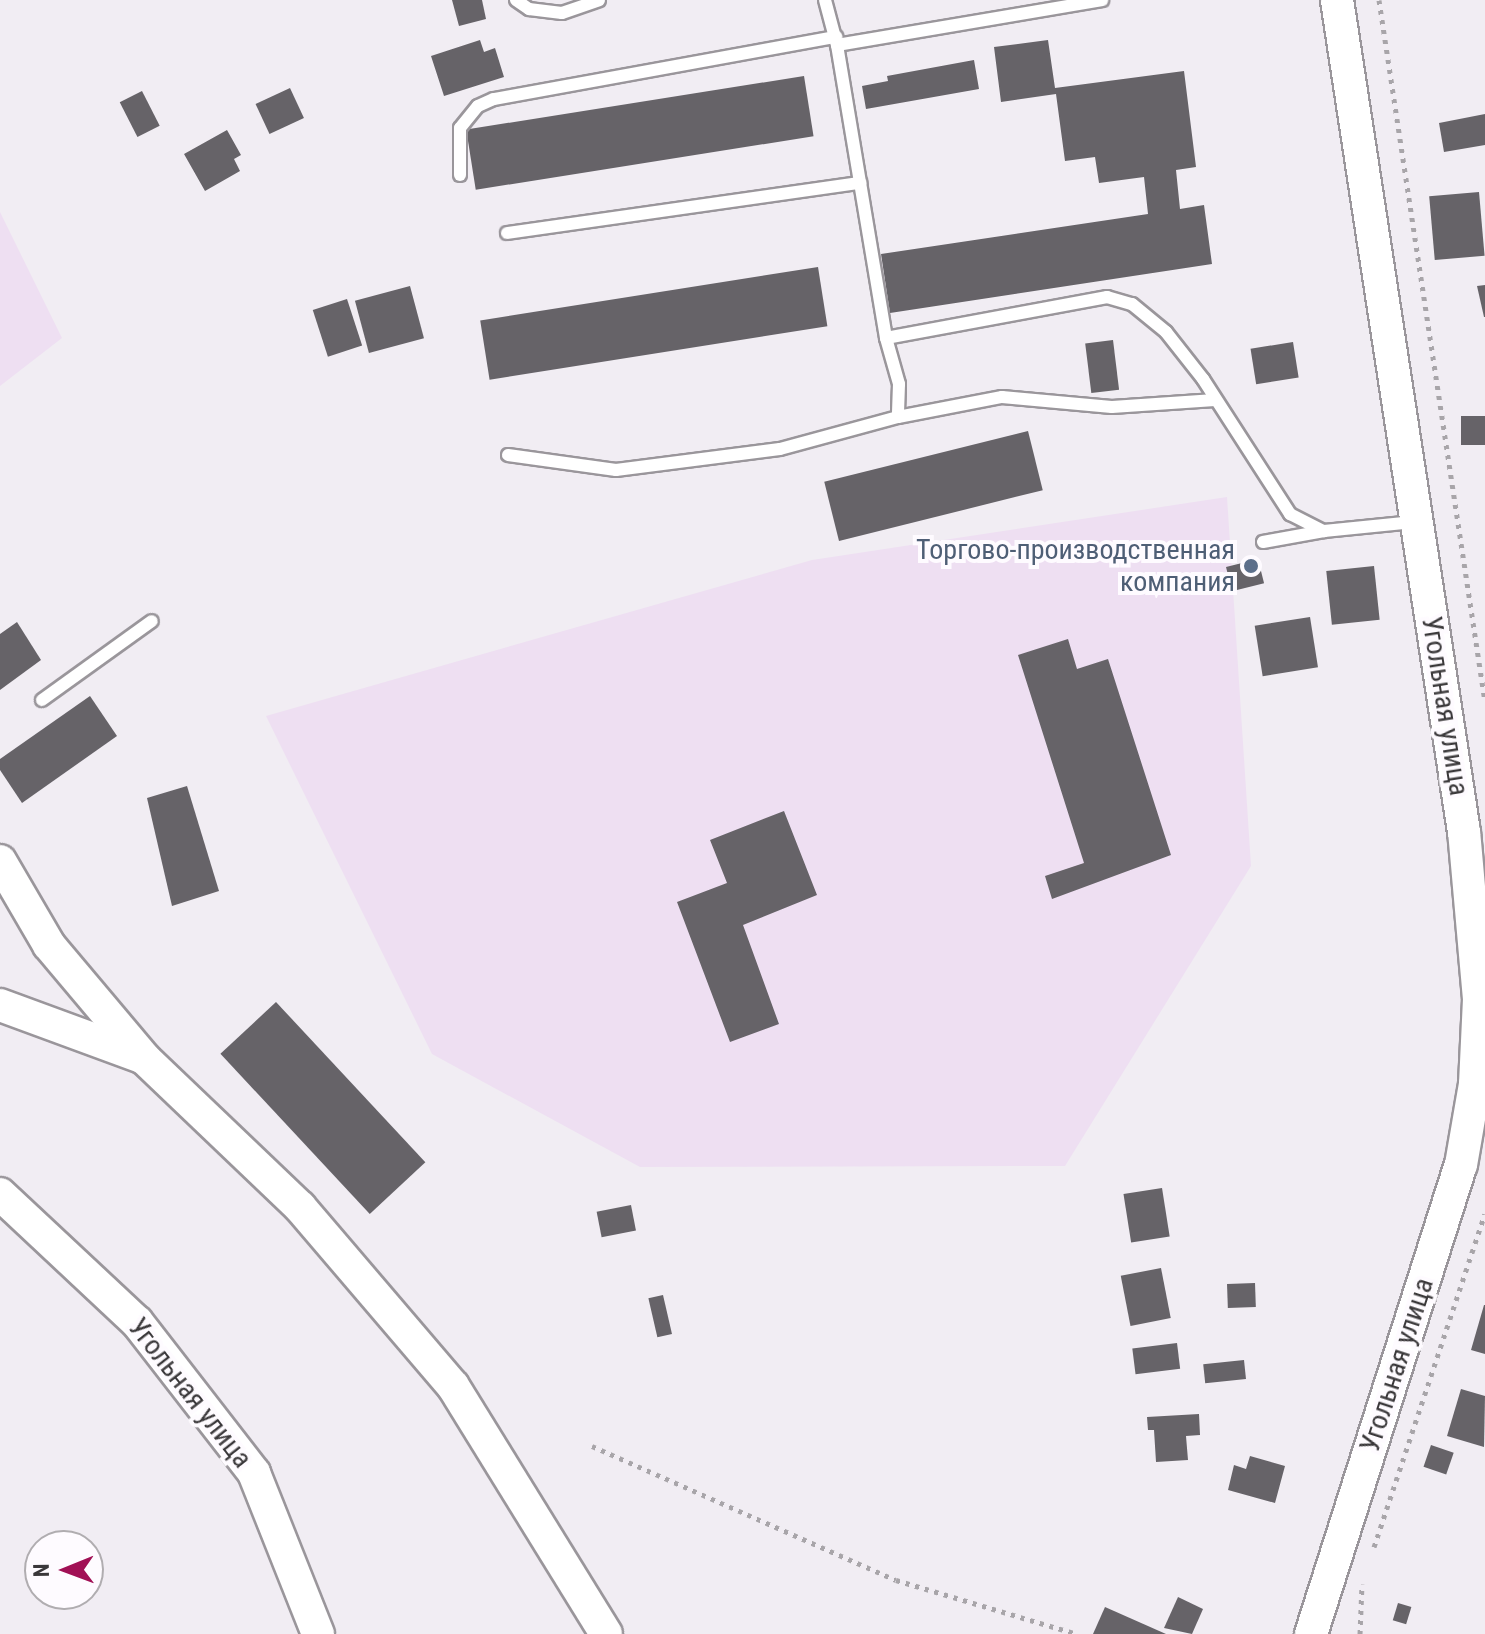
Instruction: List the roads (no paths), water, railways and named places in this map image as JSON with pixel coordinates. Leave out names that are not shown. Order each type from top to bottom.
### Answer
[{"type":"main road","name":"Угольная улица","points":[[1311,1634],[1453,1193],[1475,1084],[1479,999],[1475,930],[1417,522],[1337,0]]},
{"type":"main road","points":[[0,861],[49,945],[144,1058],[300,1207],[453,1386],[606,1634]]},
{"type":"main road","points":[[0,1005],[144,1058]]},
{"type":"main road","name":"Угольная улица","points":[[0,1194],[137,1322],[254,1473],[318,1634]]},
{"type":"lane","points":[[516,0],[529,9],[562,13],[599,0]]},
{"type":"lane","points":[[825,0],[837,41],[886,338],[899,384],[898,417]]},
{"type":"lane","points":[[460,175],[460,128],[478,106],[494,99],[1102,0]]},
{"type":"lane","points":[[507,233],[860,183]]},
{"type":"lane","points":[[886,338],[1107,297],[1132,304],[1166,332],[1215,400],[1277,501],[1290,514],[1324,531]]},
{"type":"lane","points":[[508,455],[616,470],[780,449],[898,417],[1019,396],[1094,407],[1215,400]]},
{"type":"lane","points":[[1263,542],[1324,531],[1417,522]]},
{"type":"lane","points":[[42,700],[152,621]]},
{"type":"place","name":"Торгово-производственная компания","points":[[1251,566]]}]
